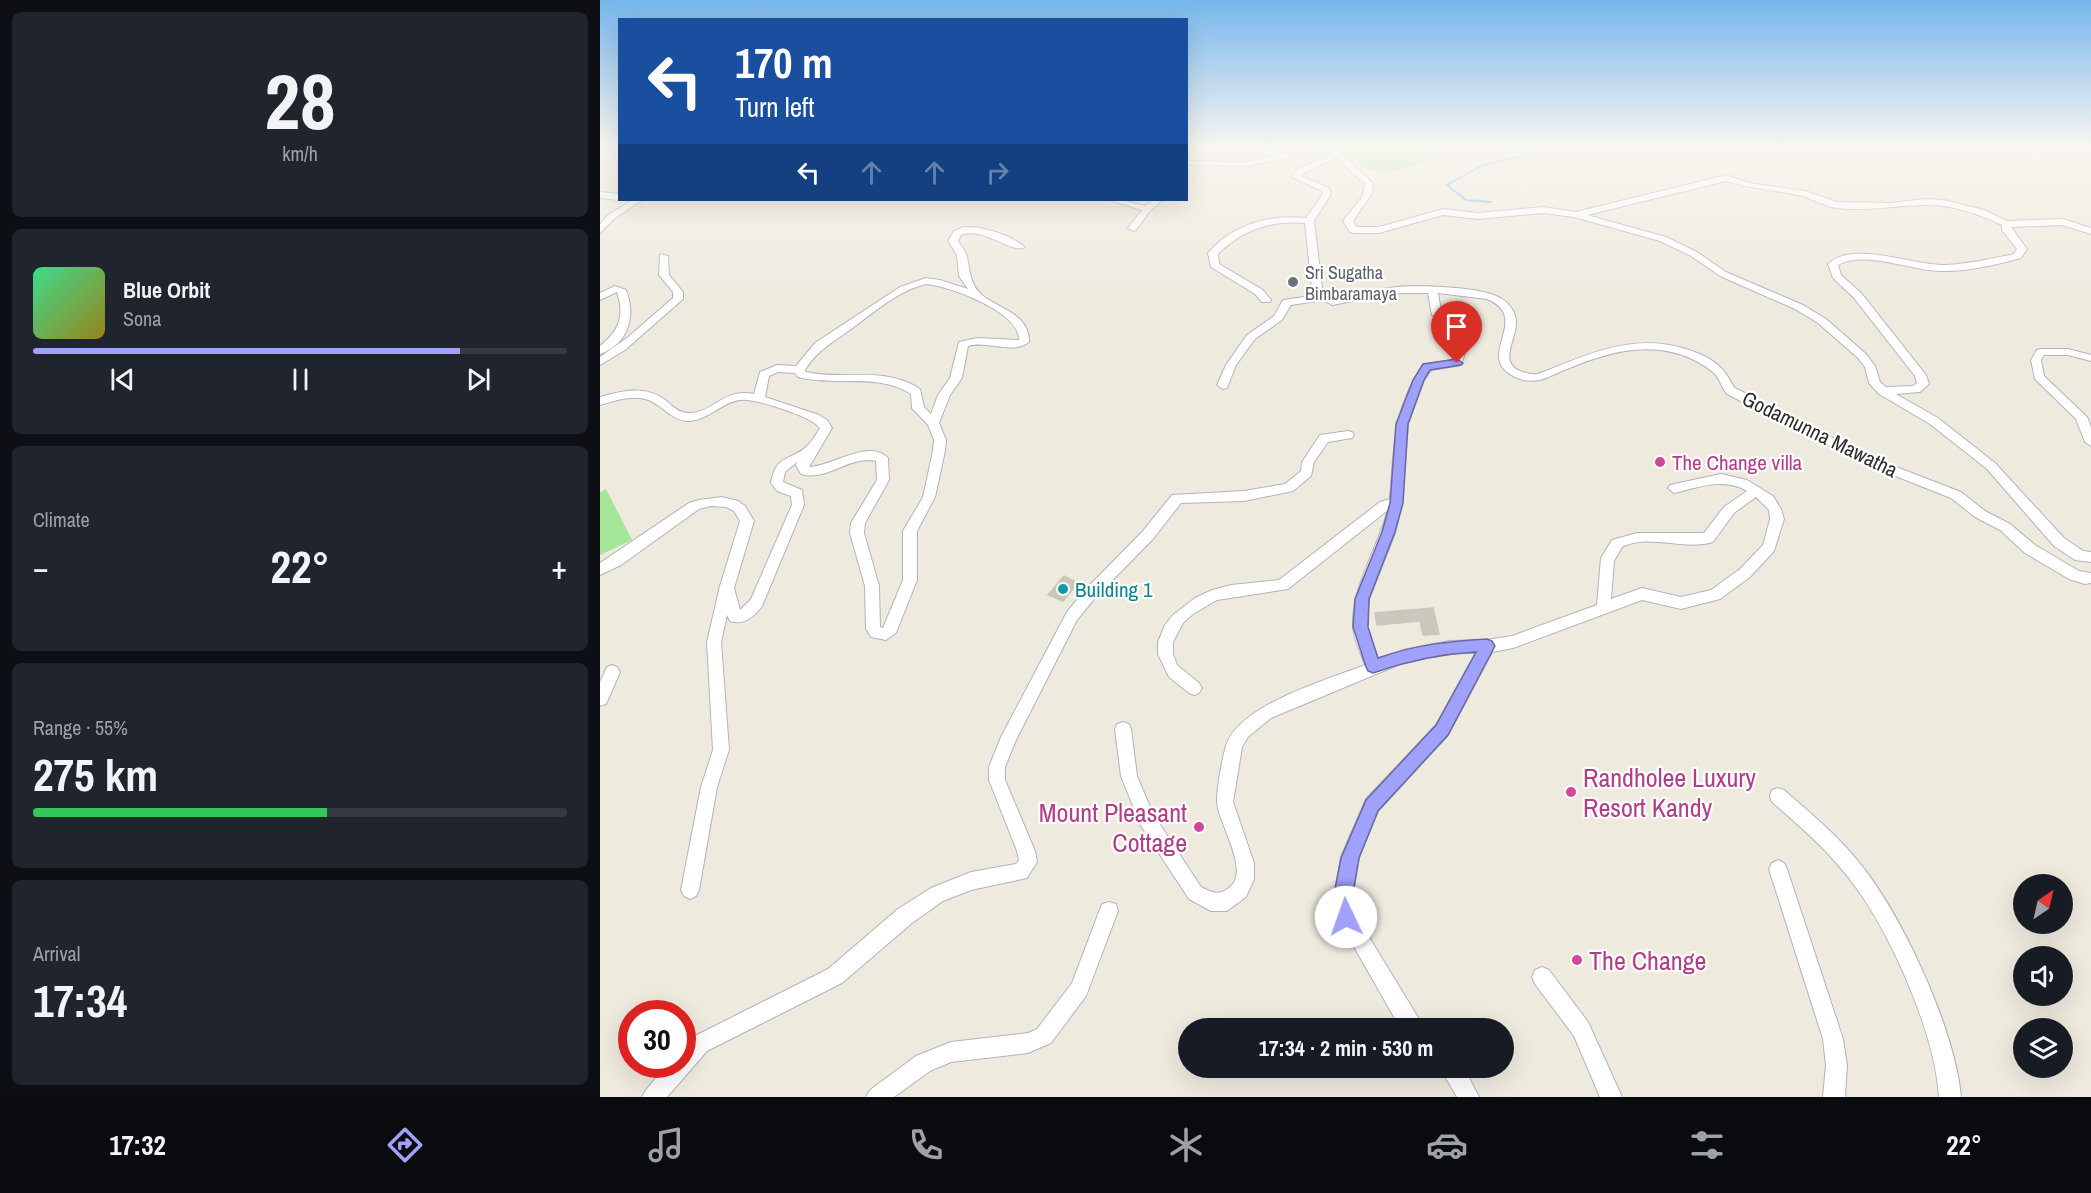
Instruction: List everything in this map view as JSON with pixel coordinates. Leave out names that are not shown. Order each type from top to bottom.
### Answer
[{"type":"street","points":[[1326,196],[1309,221],[1317,289],[1324,297],[1332,302],[1344,302],[1393,290],[1433,291],[1436,313],[1461,320],[1460,353],[1457,363],[1427,367],[1419,380],[1402,424],[1396,503],[1388,532],[1362,599],[1360,627],[1373,667]]},
{"type":"street","points":[[1367,196],[1351,213],[1348,221],[1353,230],[1359,232],[1401,225],[1443,212],[1478,216],[1543,210],[1575,214],[1663,239],[1694,254],[1723,274],[1799,307],[1822,321],[1863,356],[1875,383],[1883,391],[1934,421],[1991,466],[2059,542],[2080,556],[2090,559]]},
{"type":"street","points":[[1575,214],[1657,196]]},
{"type":"street","points":[[1811,196],[1836,205],[1890,206],[1926,202],[1944,203],[1981,212],[2006,224],[2063,222],[2091,231]]},
{"type":"street","points":[[600,230],[611,217],[636,201]]},
{"type":"street","points":[[1117,201],[1146,209]]},
{"type":"street","points":[[1133,228],[1146,209],[1157,201]]},
{"type":"street","points":[[1266,300],[1259,292],[1214,265],[1213,253],[1227,238],[1250,227],[1281,219],[1309,221]]},
{"type":"street","points":[[1883,391],[1916,389],[1923,384],[1920,375],[1858,296],[1836,276],[1833,264],[1836,261],[1852,258],[1890,260],[1939,268],[2011,258],[2018,256],[2022,249],[2007,230],[2006,224]]},
{"type":"street","points":[[976,294],[964,276],[962,255],[953,241],[957,233],[968,229],[982,230],[1020,247]]},
{"type":"street","points":[[600,362],[622,349],[653,318],[678,299],[678,291],[664,275],[663,256]]},
{"type":"street","points":[[799,370],[816,347],[886,298],[911,285],[935,281],[976,294],[1018,322],[1027,338],[1024,342],[1014,346],[975,341],[963,344],[956,378],[944,395],[933,423]]},
{"type":"street","points":[[600,297],[608,291],[621,290],[627,302],[628,318],[619,334],[600,351]]},
{"type":"street","name":"Godamunna Mawatha","points":[[1433,291],[1468,293],[1499,301],[1508,309],[1513,326],[1502,354],[1509,370],[1523,377],[1535,379],[1560,367],[1602,353],[1635,346],[1681,352],[1706,362],[1721,374],[1731,391],[1869,461],[1956,495],[1980,514],[2005,527],[2030,549],[2074,575],[2085,579],[2091,578]]},
{"type":"street","points":[[1223,386],[1230,365],[1251,337],[1278,318],[1287,302],[1324,297]]},
{"type":"street","points":[[2091,358],[2053,350],[2041,352],[2036,360],[2039,377],[2081,417],[2091,442]]},
{"type":"street","points":[[756,399],[760,395],[764,374],[768,370],[777,368],[799,370]]},
{"type":"street","points":[[600,401],[638,393],[656,399],[681,416],[691,416],[738,396],[756,399],[808,414],[822,422],[826,428],[802,465],[805,471],[815,472],[861,454],[882,458],[883,480],[858,523],[857,533],[873,586],[873,629],[876,633],[886,634],[891,629],[910,580],[910,531],[928,497],[937,463],[940,440],[933,423],[918,408],[916,392],[907,384],[863,378],[810,377],[802,375],[799,370]]},
{"type":"street","points":[[696,1048],[700,1044],[835,976],[905,916],[937,894],[971,881],[1021,872],[1028,862],[1026,851],[997,780],[997,767],[1009,737],[1072,616],[1089,595],[1148,535],[1177,498],[1244,496],[1289,488],[1307,473],[1308,462],[1324,438],[1348,435]]},
{"type":"street","points":[[727,586],[735,617],[748,614],[757,602],[798,505],[797,493],[782,488],[777,483],[779,470],[815,447]]},
{"type":"street","points":[[1123,729],[1129,776],[1147,820],[1195,893],[1212,902],[1227,902],[1240,891],[1245,879],[1245,863],[1225,802],[1233,746],[1242,732],[1265,713],[1403,656],[1437,649],[1513,642],[1641,594],[1681,603],[1715,595],[1745,573],[1769,547],[1777,519],[1775,509],[1768,499],[1756,490],[1743,483],[1721,478],[1674,488]]},
{"type":"street","points":[[1604,608],[1607,560],[1614,545],[1621,541],[1634,539],[1696,541],[1708,538],[1729,510],[1756,490]]},
{"type":"street","points":[[600,570],[694,506],[719,501],[739,508],[747,521],[727,586],[714,642],[721,750],[709,787],[690,890]]},
{"type":"street","points":[[1194,688],[1170,669],[1166,656],[1168,632],[1183,612],[1223,592],[1283,585],[1385,505],[1396,503]]},
{"type":"street","points":[[1406,1018],[1346,917],[1342,899],[1350,858],[1372,806],[1442,730],[1487,646]]},
{"type":"street","points":[[600,699],[612,672]]},
{"type":"street","points":[[1778,796],[1840,854],[1860,877],[1902,949],[1935,1027],[1951,1081],[1950,1097]]},
{"type":"street","points":[[1779,869],[1816,991],[1832,1033],[1839,1072],[1834,1097]]},
{"type":"street","points":[[877,1097],[923,1063],[951,1052],[1028,1043],[1044,1036],[1079,989],[1109,911]]},
{"type":"street","points":[[1542,977],[1581,1029],[1611,1097]]},
{"type":"street","points":[[653,1097],[670,1078]]},
{"type":"street","points":[[1458,1078],[1468,1097]]},
{"type":"green space","points":[[606,489],[632,540],[600,555],[600,492]]},
{"type":"building","name":"Building 1","points":[[1064,576],[1078,583],[1063,601],[1048,595]]},
{"type":"building","points":[[1433,608],[1439,634],[1423,635],[1420,621],[1377,625],[1375,613]]},
{"type":"waterway","points":[[1461,196],[1466,200],[1491,202]]},
{"type":"place","name":"Sri Sugatha Bimbaramaya","points":[[1293,282]]},
{"type":"place","name":"The Change villa","points":[[1660,462]]},
{"type":"place","name":"Building 1","points":[[1063,589]]},
{"type":"place","name":"Randholee Luxury Resort Kandy","points":[[1571,792]]},
{"type":"place","name":"Mount Pleasant Cottage","points":[[1199,827]]},
{"type":"place","name":"The Change","points":[[1577,960]]},
{"type":"route","points":[[1346,917],[1342,899],[1350,858],[1372,806],[1442,730],[1487,646],[1449,647],[1403,656],[1373,667],[1360,627],[1362,599],[1388,532],[1396,503],[1402,424],[1419,380],[1427,367],[1457,363]]}]
